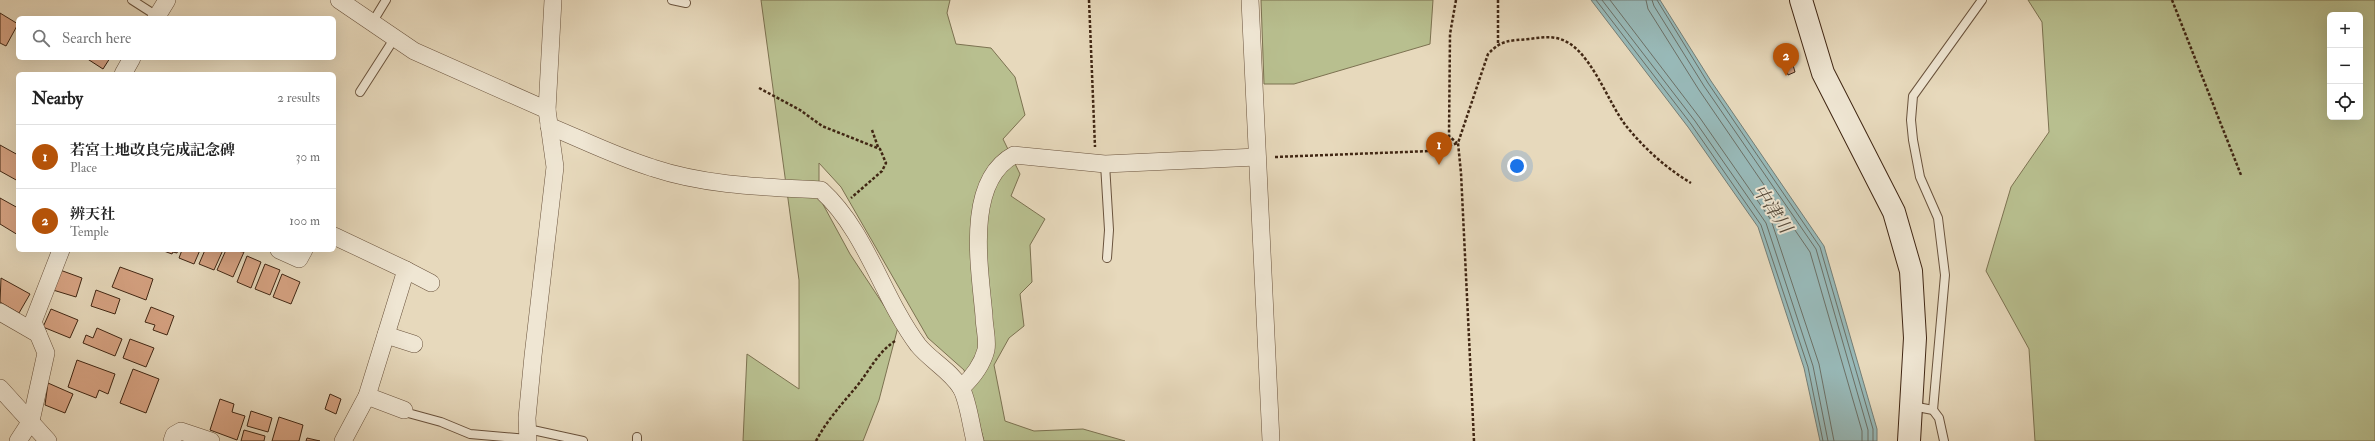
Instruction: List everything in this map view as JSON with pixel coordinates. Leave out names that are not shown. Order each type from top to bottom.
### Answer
[{"type":"street","points":[[157,16],[167,0]]},
{"type":"street","points":[[339,0],[394,39],[414,51],[652,168],[684,177],[736,184],[821,190],[839,210],[878,271],[918,346],[961,388],[975,441]]},
{"type":"street","points":[[528,436],[532,356],[555,168],[548,118],[553,0]]},
{"type":"street","points":[[1250,0],[1271,441]]},
{"type":"street","points":[[1801,0],[1823,73],[1894,212],[1911,271],[1916,338],[1909,441]]},
{"type":"street","points":[[124,72],[131,60]]},
{"type":"street","points":[[961,388],[974,376],[986,350],[978,239],[983,200],[998,166],[1014,155],[1100,163],[1257,157]]},
{"type":"street","points":[[336,237],[431,283]]},
{"type":"street","points":[[18,441],[31,421],[46,353],[33,322],[60,252]]},
{"type":"street","points":[[283,252],[299,260],[303,252]]},
{"type":"street","points":[[344,441],[367,396],[406,270]]},
{"type":"street","points":[[0,312],[38,334]]},
{"type":"street","points":[[386,335],[414,344]]},
{"type":"street","points":[[0,388],[48,441]]},
{"type":"street","points":[[367,396],[404,410]]},
{"type":"street","points":[[172,441],[174,435],[181,431],[211,441]]},
{"type":"lane","points":[[132,0],[155,16]]},
{"type":"lane","points":[[372,23],[386,0]]},
{"type":"lane","points":[[672,0],[686,3]]},
{"type":"lane","points":[[1944,441],[1939,418],[1933,410],[1944,275],[1938,218],[1920,177],[1914,148],[1911,120],[1913,96],[1982,0]]},
{"type":"lane","points":[[360,92],[394,39]]},
{"type":"lane","points":[[1100,163],[1109,230],[1107,258]]},
{"type":"lane","points":[[1911,406],[1933,410]]},
{"type":"lane","points":[[404,410],[408,413],[440,422],[470,434],[528,436],[583,441]]},
{"type":"path","points":[[1089,0],[1100,163]]},
{"type":"path","points":[[1456,0],[1450,34],[1449,136],[1458,143]]},
{"type":"path","points":[[1498,0],[1498,43]]},
{"type":"path","points":[[2172,0],[2240,175]]},
{"type":"path","points":[[1474,441],[1461,172],[1458,143],[1488,54],[1498,43],[1547,37],[1558,38],[1578,50],[1588,63],[1630,131],[1658,161],[1691,183]]},
{"type":"path","points":[[759,88],[800,110],[822,126],[878,147]]},
{"type":"path","points":[[839,210],[882,171],[886,163],[872,130]]},
{"type":"path","points":[[1257,157],[1431,151],[1458,143]]},
{"type":"path","points":[[816,441],[825,424],[867,373],[877,356],[897,340],[913,337]]},
{"type":"green space","points":[[761,0],[950,0],[947,13],[956,44],[991,48],[1015,77],[1025,115],[1003,139],[1020,174],[1011,196],[1045,219],[1030,245],[1032,282],[1020,294],[1024,326],[1009,338],[994,365],[1005,421],[1034,431],[1083,429],[1125,441],[984,441],[964,370],[928,338],[841,187],[819,163],[819,197],[850,254],[898,327],[879,400],[863,441],[743,441],[747,354],[799,389],[799,280]]},
{"type":"green space","points":[[1261,0],[1433,0],[1430,44],[1294,84],[1264,84]]},
{"type":"green space","points":[[2028,0],[2375,0],[2375,441],[2035,441],[2029,349],[1986,271],[2011,187],[2049,132],[2042,22]]},
{"type":"water","name":"中津川","points":[[1591,0],[1660,0],[1711,81],[1824,246],[1877,429],[1877,441],[1820,441],[1804,368],[1758,227],[1688,127]]},
{"type":"building","points":[[0,13],[16,23],[16,28],[6,46],[0,43]]},
{"type":"building","points":[[89,60],[109,60],[103,69]]},
{"type":"building","points":[[1793,65],[1795,72],[1788,75],[1786,67]]},
{"type":"building","points":[[0,145],[16,154],[16,180],[0,171]]},
{"type":"building","points":[[0,198],[16,207],[16,234],[0,224]]},
{"type":"building","points":[[181,252],[199,252],[194,264],[179,258]]},
{"type":"building","points":[[204,252],[222,252],[214,270],[199,264]]},
{"type":"building","points":[[225,252],[244,252],[233,277],[217,270]]},
{"type":"building","points":[[247,256],[261,262],[251,288],[237,282]]},
{"type":"building","points":[[265,264],[280,270],[270,295],[255,289]]},
{"type":"building","points":[[120,267],[153,279],[146,300],[112,287]]},
{"type":"building","points":[[60,270],[82,278],[76,297],[53,290]]},
{"type":"building","points":[[282,274],[300,282],[291,304],[273,297]]},
{"type":"building","points":[[1,278],[30,294],[19,313],[0,302]]},
{"type":"building","points":[[96,290],[120,299],[115,314],[91,306]]},
{"type":"building","points":[[151,307],[174,316],[167,335],[153,330],[155,325],[145,322]]},
{"type":"building","points":[[51,309],[78,320],[70,338],[43,327]]},
{"type":"building","points":[[97,328],[122,339],[115,356],[83,343],[86,335],[93,338]]},
{"type":"building","points":[[130,339],[154,348],[146,367],[123,358]]},
{"type":"building","points":[[77,360],[115,374],[108,394],[99,390],[96,398],[68,387]]},
{"type":"building","points":[[133,369],[159,379],[146,413],[120,403]]},
{"type":"building","points":[[48,383],[73,394],[65,413],[45,405]]},
{"type":"building","points":[[330,394],[341,399],[336,414],[325,409]]},
{"type":"building","points":[[220,399],[234,404],[232,412],[245,416],[237,440],[210,430]]},
{"type":"building","points":[[251,411],[272,418],[268,432],[247,426]]},
{"type":"building","points":[[279,417],[303,425],[299,441],[272,441]]},
{"type":"building","points":[[244,430],[265,436],[264,441],[241,441]]},
{"type":"building","points":[[307,438],[320,441],[306,441]]},
{"type":"place","name":"辨天社","points":[[1786,76]]},
{"type":"place","name":"若宮土地改良完成記念碑","points":[[1439,165]]}]
